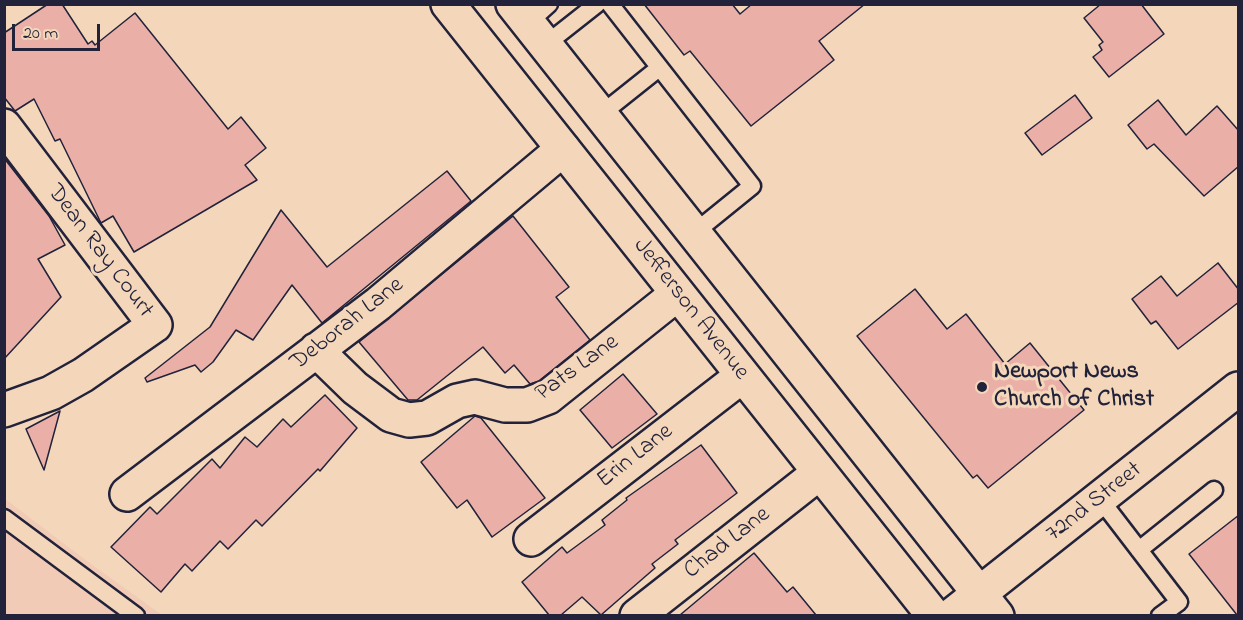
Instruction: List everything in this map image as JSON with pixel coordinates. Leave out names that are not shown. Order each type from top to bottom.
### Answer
[{"type":"street","name":"Jefferson Avenue","points":[[448,4],[934,615]]},
{"type":"street","name":"Jefferson Avenue","points":[[534,19],[600,115],[988,604]]},
{"type":"street","name":"Dean Ray Court","points":[[4,126],[155,325],[83,375],[51,393],[4,410]]},
{"type":"street","name":"Deborah Lane","points":[[127,494],[378,304],[563,148]]},
{"type":"street","name":"Pats Lane","points":[[316,350],[364,394],[391,415],[409,420],[427,418],[456,401],[475,397],[505,405],[527,405],[548,398],[677,294]]},
{"type":"street","name":"Erin Lane","points":[[531,539],[742,376]]},
{"type":"street","name":"72nd Street","points":[[951,615],[988,604],[1100,499],[1239,389]]},
{"type":"street","name":"Chad Lane","points":[[637,615],[819,473]]},
{"type":"lane","points":[[534,19],[597,4]]},
{"type":"lane","points":[[610,4],[752,186],[694,233]]},
{"type":"lane","points":[[600,115],[659,68]]},
{"type":"lane","points":[[1139,550],[1215,490]]},
{"type":"lane","points":[[1100,499],[1179,602],[1160,615]]},
{"type":"lane","points":[[4,518],[136,615]]},
{"type":"shaded area","points":[[4,498],[87,561],[162,615],[5,615]]},
{"type":"building","points":[[48,4],[62,4],[88,44],[92,41],[95,45],[135,13],[228,129],[241,117],[266,148],[245,165],[257,180],[134,252],[113,216],[101,223],[60,139],[55,141],[34,99],[15,111],[4,97],[4,33]]},
{"type":"building","points":[[644,4],[732,4],[740,14],[752,4],[865,4],[819,41],[834,60],[751,126],[690,51],[684,55]]},
{"type":"building","points":[[1101,4],[1141,4],[1164,34],[1109,77],[1093,57],[1102,50],[1099,45],[1103,42],[1084,18]]},
{"type":"building","points":[[1075,95],[1092,118],[1042,155],[1025,133]]},
{"type":"building","points":[[1158,100],[1186,135],[1217,106],[1239,131],[1239,166],[1204,196],[1154,144],[1147,149],[1128,125]]},
{"type":"building","points":[[4,158],[49,216],[65,245],[38,259],[61,297],[4,359]]},
{"type":"building","points":[[447,171],[471,201],[322,323],[292,285],[253,340],[236,330],[213,362],[201,372],[195,365],[147,382],[145,378],[210,327],[281,210],[327,267]]},
{"type":"building","points":[[513,216],[569,287],[556,297],[590,340],[539,381],[530,384],[514,365],[505,373],[483,347],[417,400],[408,400],[359,342]]},
{"type":"building","points":[[1218,263],[1239,290],[1239,302],[1178,349],[1156,321],[1151,324],[1132,299],[1161,276],[1177,296]]},
{"type":"building","name":"Newport News Church of Christ","points":[[915,289],[947,329],[966,314],[1005,364],[1030,343],[1084,410],[988,488],[977,475],[973,478],[857,336]]},
{"type":"building","points":[[623,374],[657,414],[612,448],[580,410]]},
{"type":"building","points":[[325,395],[357,428],[320,471],[318,469],[262,526],[256,520],[228,549],[220,541],[192,571],[185,564],[161,592],[111,547],[150,507],[157,514],[212,459],[220,468],[245,437],[257,447],[283,419],[291,427]]},
{"type":"building","points":[[60,411],[44,470],[26,429]]},
{"type":"building","points":[[475,416],[481,418],[545,498],[492,537],[467,500],[457,508],[421,462]]},
{"type":"building","points":[[701,445],[737,493],[675,540],[678,544],[652,564],[655,568],[601,615],[582,597],[561,615],[549,615],[522,582],[562,547],[567,553],[605,525],[602,520],[627,500],[626,498]]},
{"type":"building","points":[[1239,515],[1239,615],[1237,615],[1189,554]]},
{"type":"building","points":[[754,553],[787,592],[793,587],[816,615],[680,615]]},
{"type":"place","name":"Newport News Church of Christ","points":[[982,387]]}]
